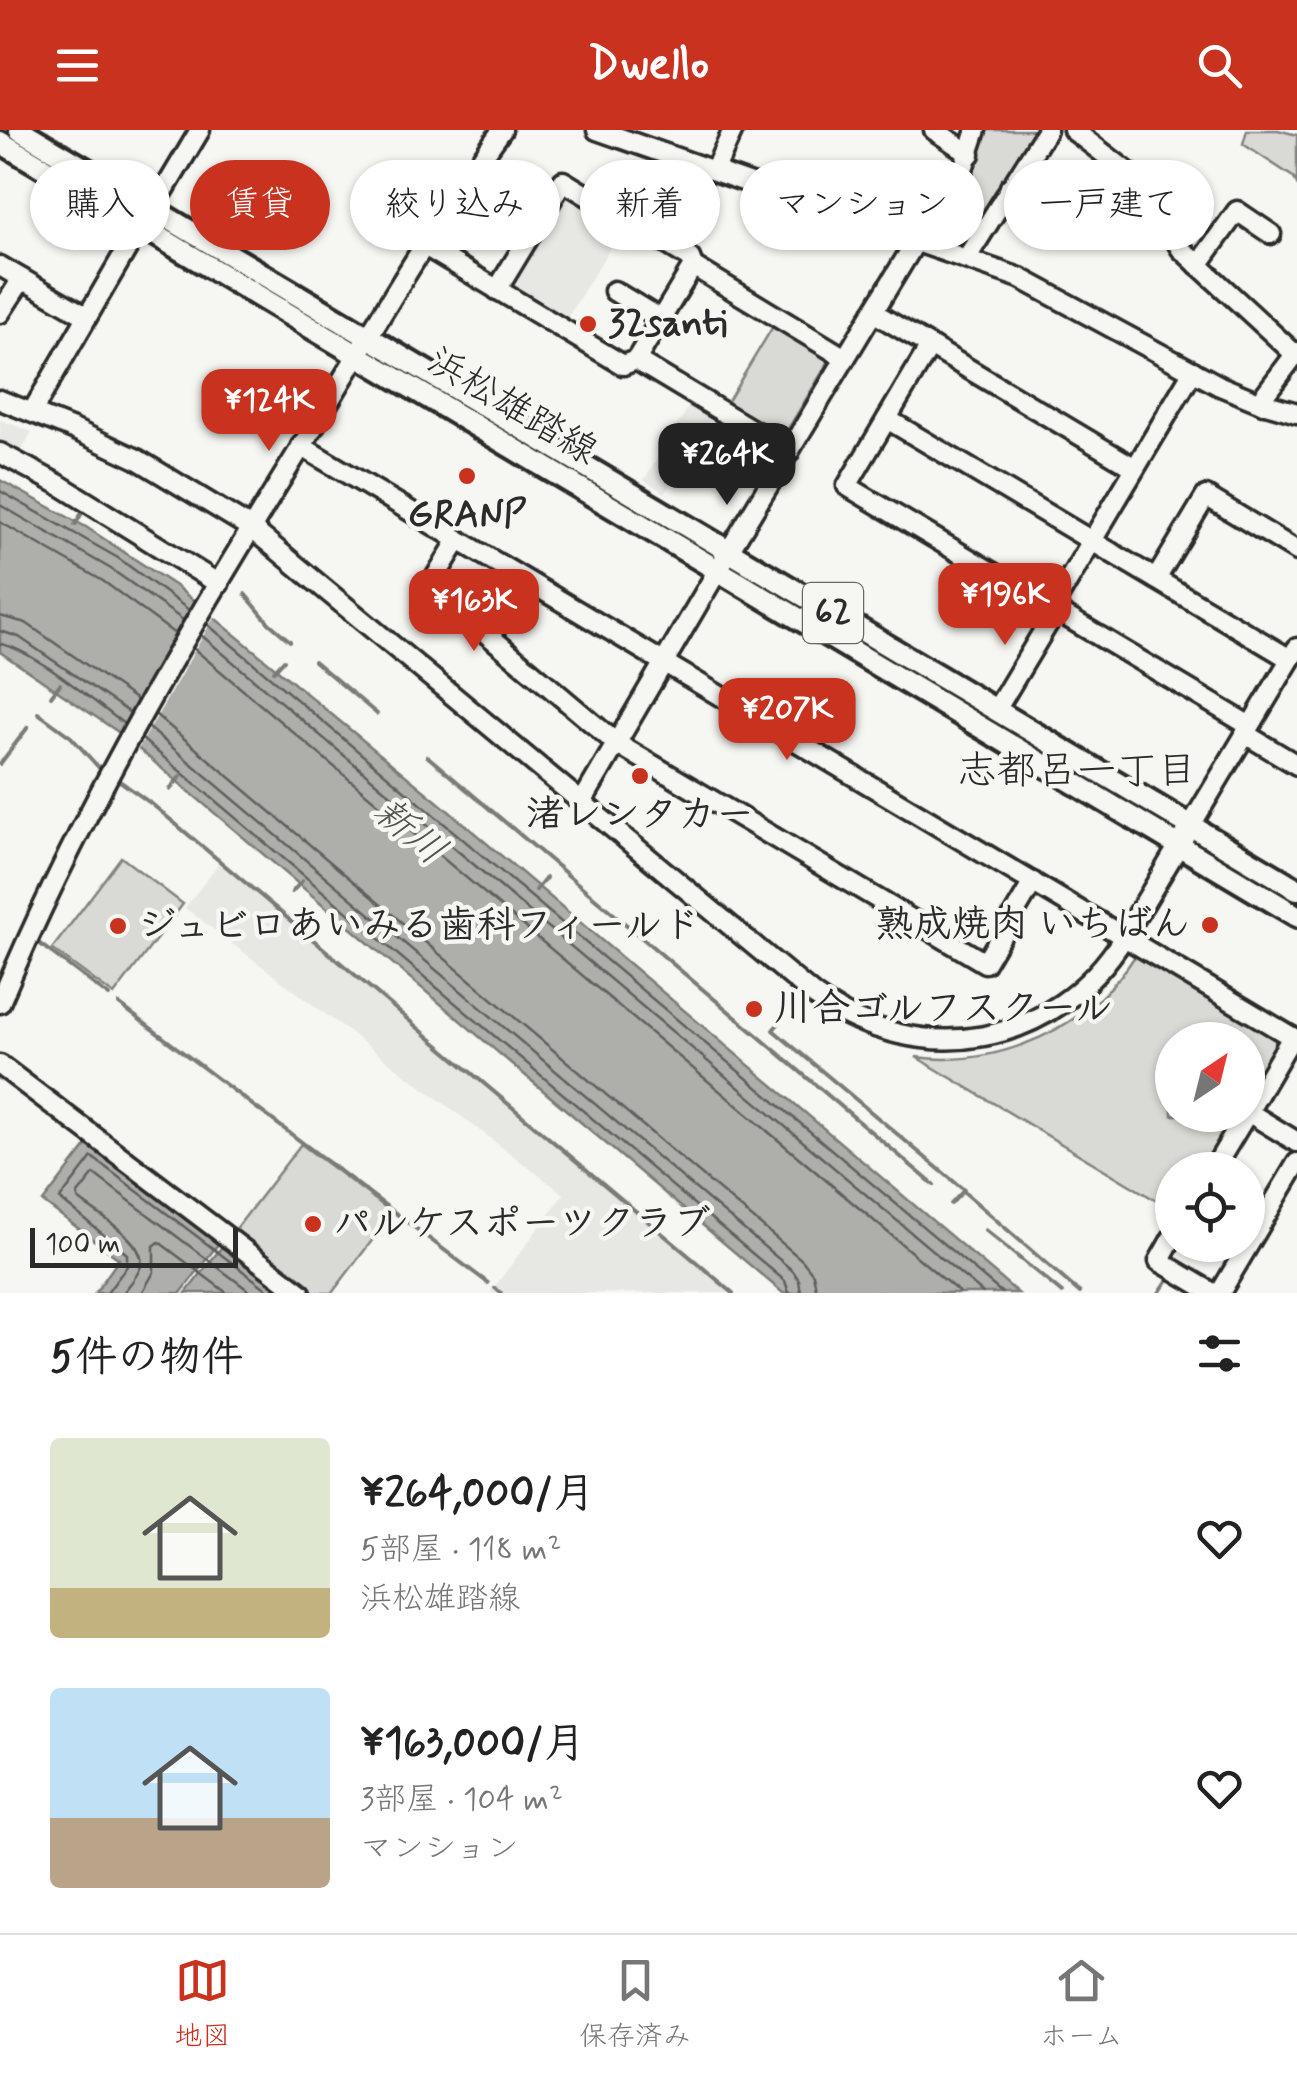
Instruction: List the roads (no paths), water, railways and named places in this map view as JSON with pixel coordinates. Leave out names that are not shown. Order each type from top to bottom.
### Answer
[{"type":"main road","name":"浜松雄踏線","points":[[20,130],[63,160]]},
{"type":"main road","name":"浜松雄踏線","points":[[0,142],[35,160]]},
{"type":"main road","name":"浜松雄踏線","points":[[170,230],[369,337],[1179,846],[1297,916]]},
{"type":"main road","name":"浜松雄踏線","points":[[170,233],[357,356],[996,710],[1297,890]]},
{"type":"street","points":[[170,178],[200,130]]},
{"type":"street","points":[[482,160],[502,130]]},
{"type":"street","points":[[597,130],[687,160]]},
{"type":"street","points":[[650,148],[658,130]]},
{"type":"street","points":[[719,160],[733,130]]},
{"type":"street","points":[[934,130],[970,154]]},
{"type":"street","points":[[967,160],[976,130]]},
{"type":"street","points":[[1028,160],[1047,130]]},
{"type":"street","points":[[1073,130],[1138,180],[1174,240],[1296,354],[1266,393],[1263,404]]},
{"type":"street","points":[[498,290],[563,182],[845,358]]},
{"type":"street","points":[[966,258],[1004,197]]},
{"type":"street","points":[[1198,265],[1237,211],[1271,234]]},
{"type":"street","points":[[32,412],[126,250]]},
{"type":"street","points":[[0,1002],[51,884],[122,752],[251,528],[423,250]]},
{"type":"street","points":[[433,250],[622,366],[636,360],[692,266]]},
{"type":"street","points":[[582,802],[910,250]]},
{"type":"street","points":[[944,250],[1051,293],[1193,370],[1263,404],[1297,414]]},
{"type":"street","points":[[0,266],[86,316]]},
{"type":"street","points":[[0,314],[22,279]]},
{"type":"street","points":[[614,291],[660,319]]},
{"type":"street","points":[[873,312],[1135,468]]},
{"type":"street","points":[[930,346],[847,486],[1054,609],[1297,765]]},
{"type":"street","points":[[636,360],[788,452]]},
{"type":"street","points":[[996,710],[1193,370]]},
{"type":"street","points":[[0,400],[138,460],[251,528],[815,996],[852,1019],[887,1032],[923,1039],[960,1040],[996,1034],[1030,1022],[1062,1004],[1091,980],[1124,937],[1294,654],[1156,579],[887,419]]},
{"type":"street","points":[[302,446],[1295,1038],[1265,1085]]},
{"type":"street","points":[[0,453],[56,482],[215,590]]},
{"type":"street","points":[[1156,579],[1206,496],[1297,551]]},
{"type":"street","points":[[458,540],[430,586],[616,743],[985,963],[1033,882]]},
{"type":"street","points":[[0,1065],[301,1293]]},
{"type":"street","points":[[1265,1123],[1297,1142]]},
{"type":"street","points":[[1161,1262],[1216,1293],[1297,1163]]},
{"type":"water","name":"新川","points":[[0,480],[86,527],[177,587],[438,802],[1018,1293],[783,1293],[121,734],[0,652]]},
{"type":"water","points":[[90,1141],[221,1240],[181,1293],[95,1293],[119,1259],[43,1202]]},
{"type":"water","points":[[224,1244],[289,1293],[186,1293]]},
{"type":"waterway","points":[[75,525],[83,511]]},
{"type":"waterway","points":[[245,594],[290,641]]},
{"type":"waterway","points":[[274,671],[284,660]]},
{"type":"waterway","points":[[314,661],[377,714]]},
{"type":"waterway","points":[[51,696],[60,684]]},
{"type":"waterway","points":[[38,713],[71,737],[101,770]]},
{"type":"waterway","points":[[0,764],[28,727]]},
{"type":"waterway","points":[[427,756],[934,1185]]},
{"type":"waterway","points":[[170,789],[180,777]]},
{"type":"waterway","points":[[110,791],[117,779],[153,805],[733,1293]]},
{"type":"waterway","points":[[536,890],[546,878]]},
{"type":"waterway","points":[[292,892],[302,881]]},
{"type":"waterway","points":[[36,941],[109,996]]},
{"type":"waterway","points":[[10,1003],[20,980]]},
{"type":"waterway","points":[[119,1004],[488,1283]]},
{"type":"waterway","points":[[791,1009],[773,1030],[964,1190],[951,1204]]},
{"type":"waterway","points":[[963,1191],[1080,1293]]},
{"type":"waterway","points":[[985,1230],[1062,1293]]},
{"type":"waterway","points":[[1159,1293],[1167,1281]]},
{"type":"waterway","points":[[495,1288],[501,1293]]},
{"type":"place","name":"32santi","points":[[588,324]]},
{"type":"place","name":"GRANP","points":[[467,476]]},
{"type":"place","name":"渚レンタカー","points":[[640,776]]},
{"type":"place","name":"熟成焼肉 いちばん","points":[[1210,925]]},
{"type":"place","name":"ジュビロあいみる歯科フィールド","points":[[118,926]]},
{"type":"place","name":"川合ゴルフスクール","points":[[754,1009]]},
{"type":"place","name":"パルケスポーツクラブ","points":[[313,1224]]},
{"type":"district","name":"志都呂一丁目","points":[[1077,772]]}]
